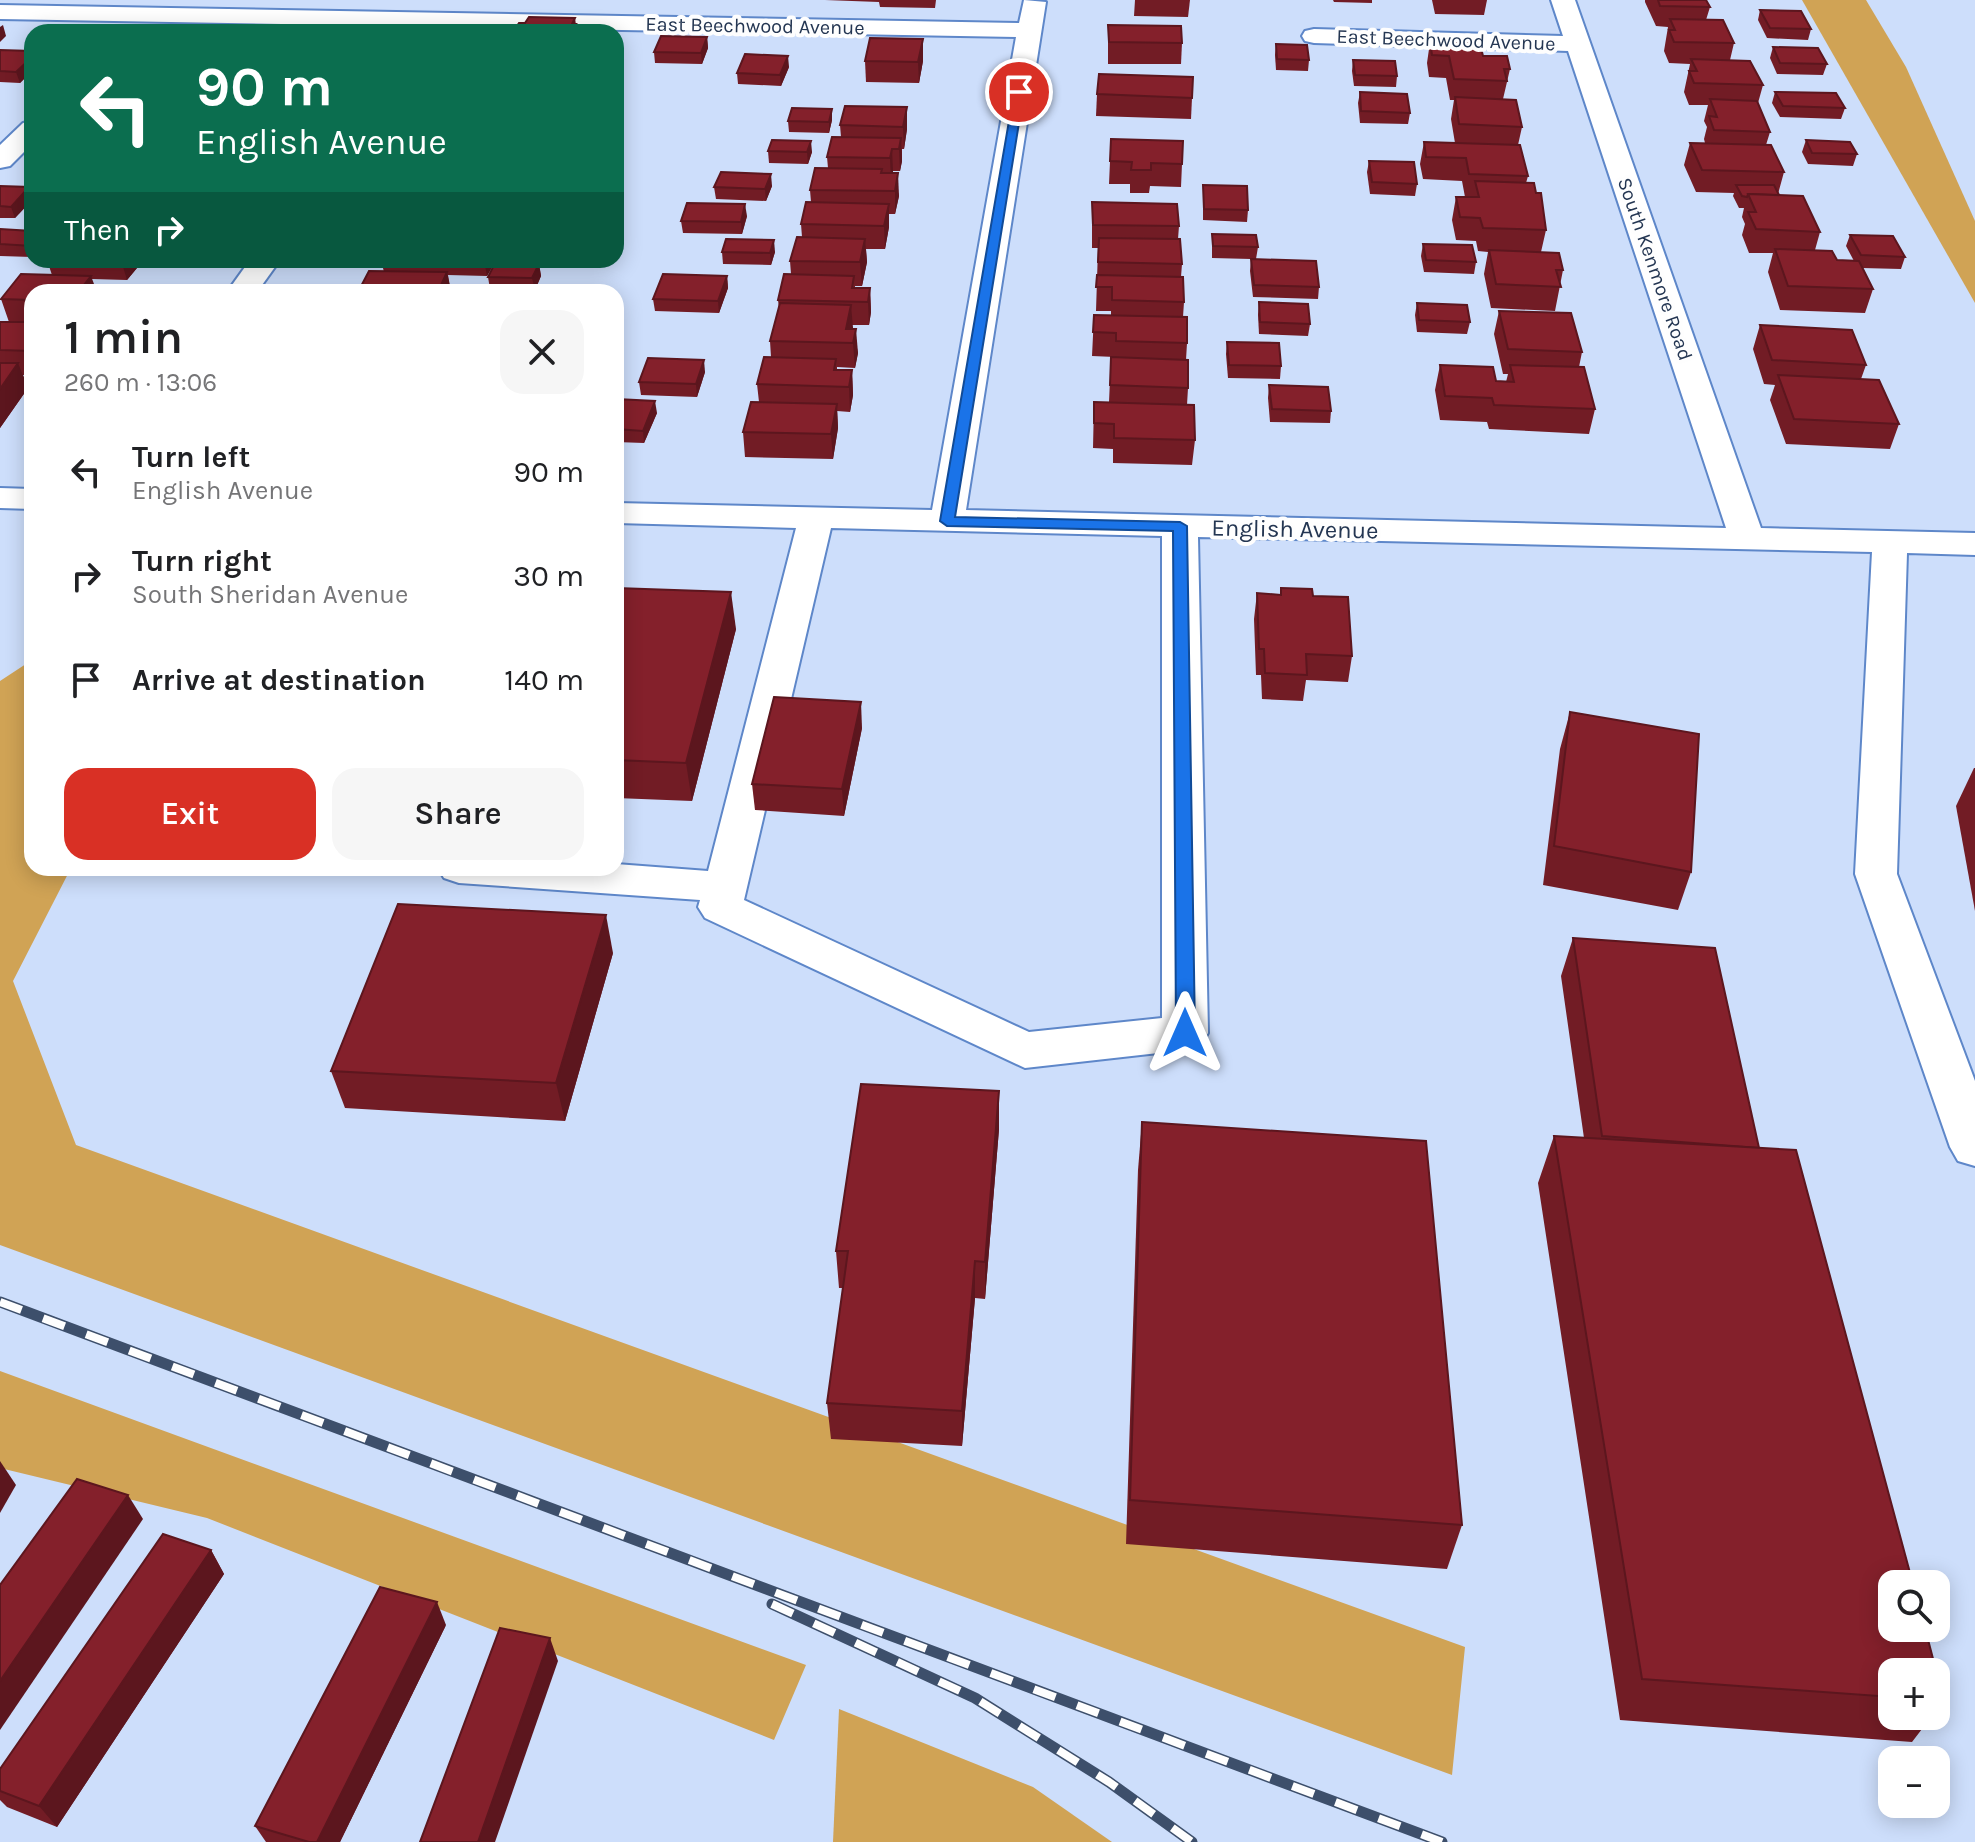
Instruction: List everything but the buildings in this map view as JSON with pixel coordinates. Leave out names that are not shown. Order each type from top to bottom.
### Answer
[{"type":"street","points":[[435,24],[453,0]]},
{"type":"street","points":[[746,26],[757,0]]},
{"type":"street","points":[[947,521],[1034,0]]},
{"type":"street","name":"South Kenmore Road","points":[[1563,0],[1747,539]]},
{"type":"street","points":[[139,24],[157,7]]},
{"type":"street","name":"East Beechwood Avenue","points":[[0,12],[157,7],[405,24]]},
{"type":"street","name":"East Beechwood Avenue","points":[[624,26],[1029,30]]},
{"type":"street","name":"East Beechwood Avenue","points":[[1314,36],[1578,44]]},
{"type":"street","points":[[0,160],[24,137]]},
{"type":"street","points":[[0,498],[24,499]]},
{"type":"street","name":"English Avenue","points":[[624,513],[1975,544]]},
{"type":"street","points":[[816,518],[720,907],[1025,1050],[1185,1033],[1180,526]]},
{"type":"street","points":[[1890,542],[1876,874],[1975,1147]]},
{"type":"street","points":[[571,876],[725,887]]},
{"type":"shaded area","points":[[1802,0],[1866,0],[1906,67],[1975,221],[1975,303]]},
{"type":"shaded area","points":[[24,665],[24,876],[67,876],[13,981],[76,1145],[1465,1647],[1452,1775],[0,1245],[0,681]]},
{"type":"shaded area","points":[[0,1371],[806,1665],[774,1740],[207,1518],[0,1468]]},
{"type":"shaded area","points":[[839,1709],[1033,1787],[1112,1842],[833,1842]]},
{"type":"railway","points":[[0,1302],[1442,1842]]},
{"type":"railway","points":[[772,1604],[975,1698],[1109,1782],[1192,1842]]},
{"type":"route","points":[[1019,92],[947,521],[1180,526],[1185,1033]]}]
